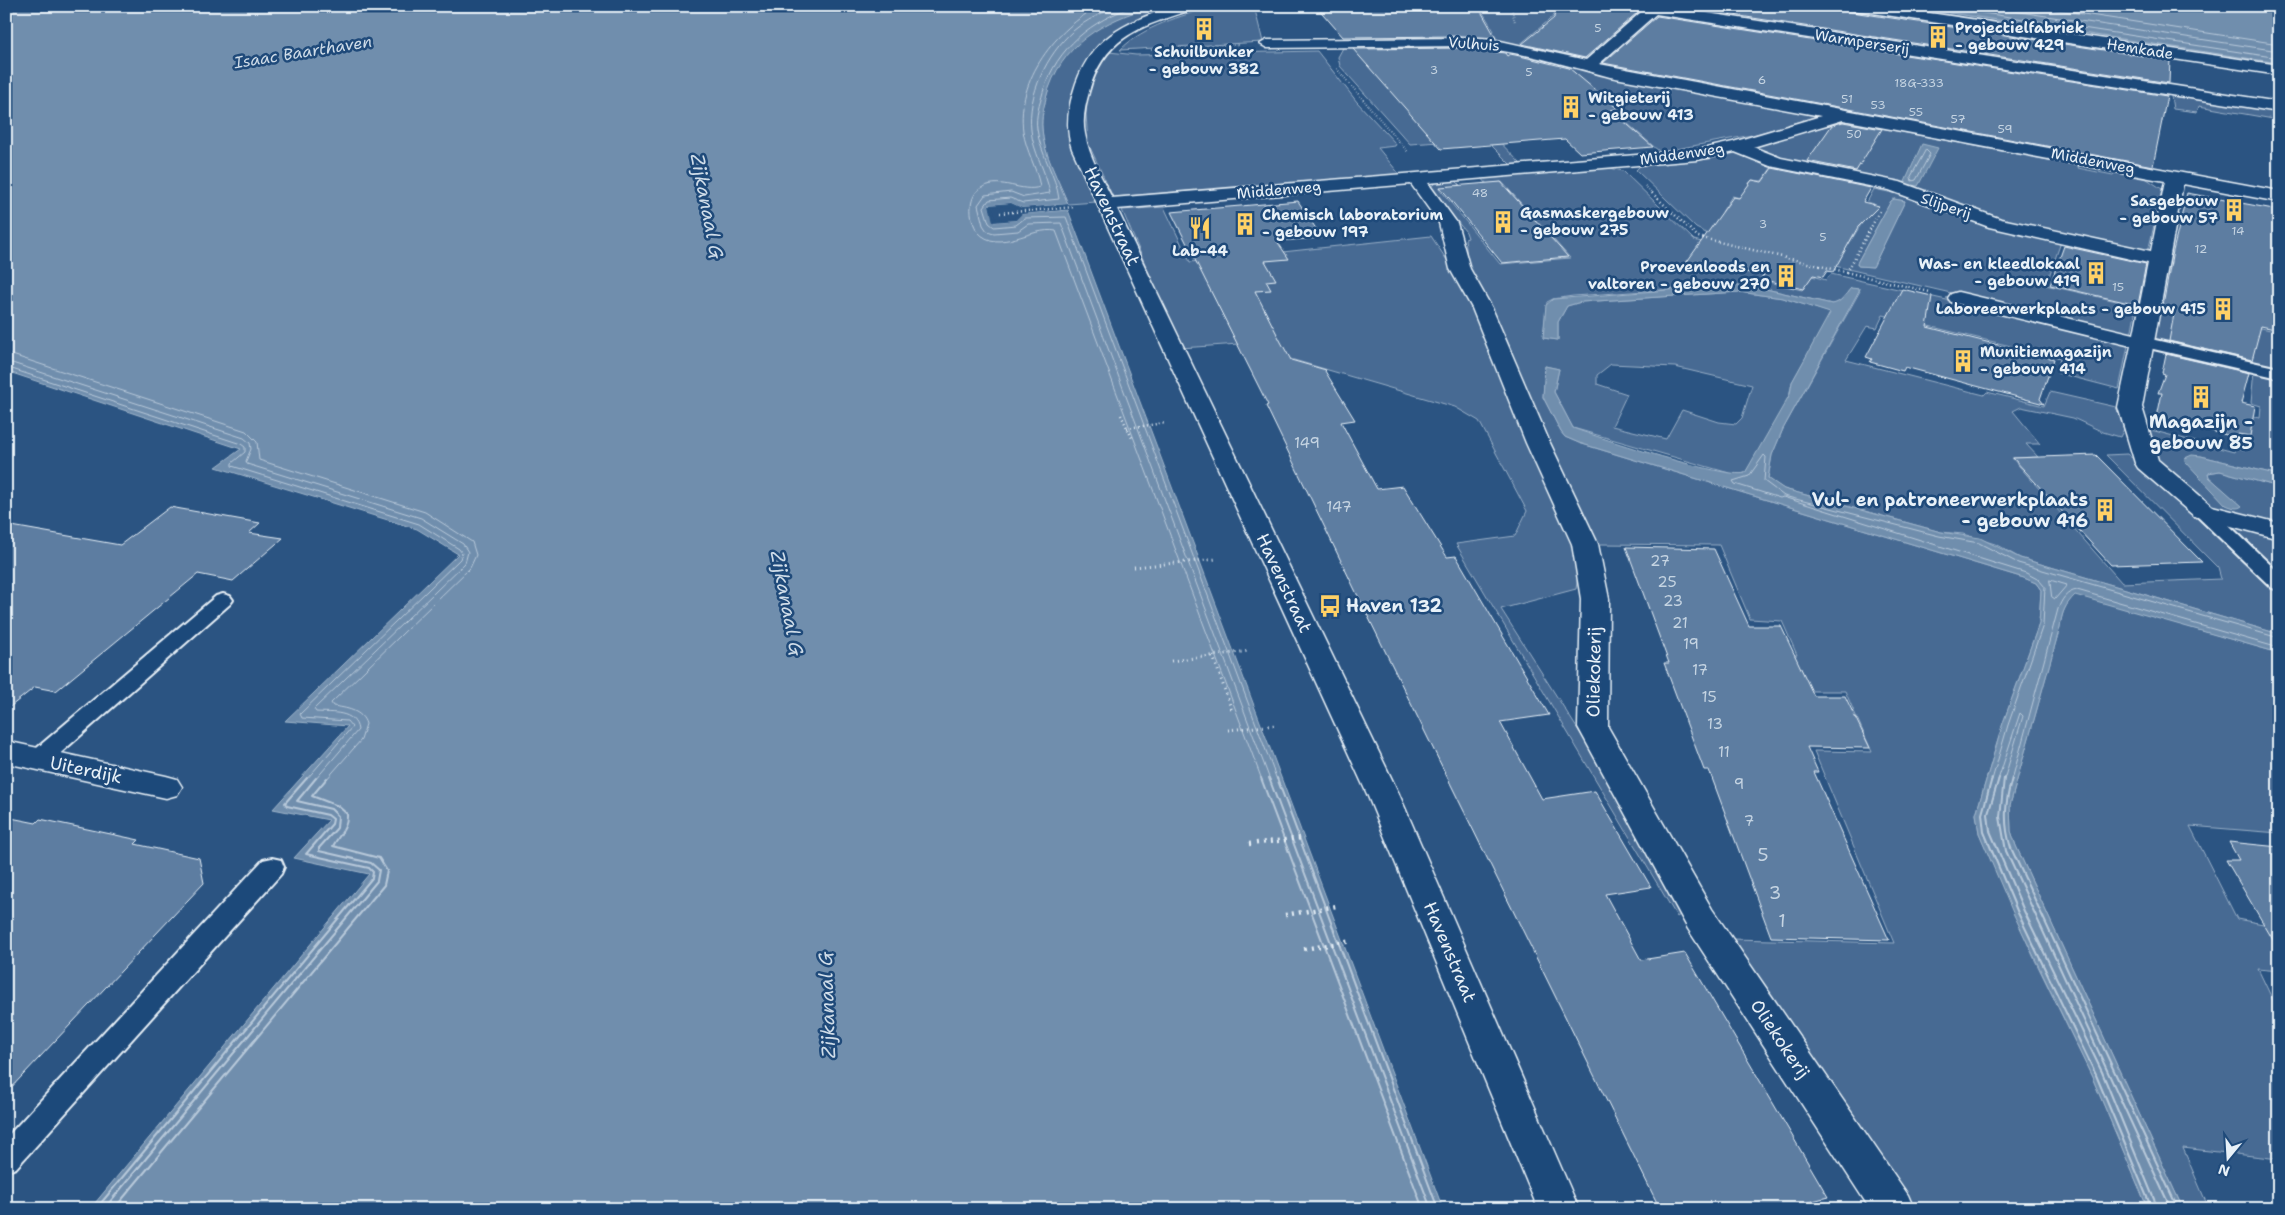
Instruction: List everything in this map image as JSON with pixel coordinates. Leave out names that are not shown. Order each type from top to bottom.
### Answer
[{"type":"street","name":"Havenstraat","points":[[1190,6],[1137,26],[1099,52],[1088,69],[1076,112],[1077,139],[1383,794],[1559,1209]]},
{"type":"street","name":"Hemkade","points":[[1853,6],[2279,70]]},
{"type":"street","name":"Warmperserij","points":[[1587,67],[1653,9],[2279,107]]},
{"type":"street","name":"Vulhuis","points":[[1267,44],[1464,42],[1496,44],[1559,57],[1587,67],[1842,115]]},
{"type":"street","name":"Middenweg","points":[[1106,204],[1697,155],[1737,146],[1842,115],[2279,197]]},
{"type":"street","name":"Slijperij","points":[[1737,146],[1776,162],[1894,186],[1996,223],[2158,259]]},
{"type":"street","name":"Oliekokerij","points":[[1421,177],[1448,223],[1460,268],[1482,308],[1538,443],[1585,544],[1595,599],[1593,727],[1700,919],[1894,1209]]},
{"type":"street","points":[[2175,177],[2130,407],[2147,464],[2203,511],[2279,531]]},
{"type":"street","points":[[1958,298],[2142,342]]},
{"type":"street","name":"Uiterdijk","points":[[6,752],[166,787]]},
{"type":"lane","points":[[2142,342],[2279,373]]},
{"type":"lane","points":[[2203,511],[2279,584]]},
{"type":"lane","points":[[39,759],[224,600]]},
{"type":"lane","points":[[6,1159],[272,867]]},
{"type":"path","points":[[1330,43],[1332,63],[1421,177]]},
{"type":"path","points":[[1099,52],[1267,44]]},
{"type":"path","points":[[1620,162],[1698,237],[1958,298]]},
{"type":"path","points":[[1847,272],[1894,186]]},
{"type":"path","points":[[1000,213],[1106,204]]},
{"type":"path","points":[[1120,415],[1133,440]]},
{"type":"path","points":[[1127,428],[1165,423]]},
{"type":"path","points":[[1134,567],[1217,559]]},
{"type":"path","points":[[1171,661],[1249,651]]},
{"type":"path","points":[[1213,656],[1232,711]]},
{"type":"path","points":[[1228,730],[1275,726]]},
{"type":"path","points":[[1248,844],[1303,838]]},
{"type":"path","points":[[1285,915],[1337,906]]},
{"type":"path","points":[[1304,949],[1352,941]]},
{"type":"shaded area","points":[[1154,6],[1184,6],[1096,50],[1075,145],[1096,202],[1068,204],[1048,157],[1043,138],[1043,113],[1052,79],[1061,63],[1086,37],[1118,18]]},
{"type":"shaded area","points":[[1213,6],[1254,6],[1263,42],[1120,50],[1140,34],[1152,28]]},
{"type":"shaded area","points":[[1479,6],[1566,6],[1518,46],[1483,39],[1494,31]]},
{"type":"shaded area","points":[[1860,6],[1905,6],[2279,63],[2279,69]]},
{"type":"shaded area","points":[[1367,45],[1502,50],[1555,60],[1606,74],[1818,116],[1752,135],[1660,152],[1612,110],[1618,109],[1611,103],[1604,104],[1555,61],[1486,66],[1492,134],[1521,164],[1511,165],[1485,139],[1410,144],[1340,66],[1338,57],[1344,46]]},
{"type":"shaded area","points":[[1317,51],[1357,102],[1396,144],[1395,146],[1378,148],[1400,175],[1113,197],[1088,143],[1086,114],[1088,92],[1093,76],[1109,52],[1136,55]]},
{"type":"shaded area","points":[[2171,96],[2207,101],[2209,98],[2279,110],[2279,120],[2199,106],[2197,112],[2173,109]]},
{"type":"shaded area","points":[[1844,121],[2079,166],[2078,168],[2113,175],[2115,173],[2147,179],[2162,189],[2148,252],[1998,221],[1910,188],[1776,159],[1750,147]]},
{"type":"shaded area","points":[[1736,151],[1774,164],[1762,181],[1752,180],[1749,183],[1749,200],[1732,196],[1722,212],[1737,216],[1718,239],[1696,228],[1636,170],[1642,164],[1710,159]]},
{"type":"shaded area","points":[[1606,167],[1623,171],[1694,240],[1771,260],[1760,280],[1802,290],[1812,276],[1826,280],[1831,274],[2129,341],[2119,389],[2057,373],[2060,358],[1883,315],[1877,328],[1867,326],[1846,360],[1984,395],[1987,392],[2044,406],[2050,392],[2116,407],[2124,429],[2120,437],[2103,432],[2073,418],[2021,407],[2013,411],[2040,444],[2026,444],[2038,457],[2012,458],[2122,583],[2221,579],[2218,568],[2106,455],[2127,454],[2207,519],[2279,591],[2279,634],[2020,558],[1995,544],[1963,534],[1941,532],[1784,489],[1768,479],[1772,455],[1783,429],[1860,291],[1851,288],[1845,296],[1832,304],[1757,287],[1732,285],[1573,296],[1553,299],[1547,302],[1543,338],[1558,340],[1558,322],[1567,306],[1581,302],[1739,292],[1783,298],[1831,313],[1792,382],[1780,417],[1745,473],[1736,475],[1573,428],[1554,392],[1559,369],[1545,366],[1543,397],[1561,432],[1565,437],[1579,443],[2036,583],[2041,590],[2039,624],[2003,723],[1976,814],[1979,833],[2033,956],[2092,1077],[2148,1209],[1898,1209],[1731,939],[1894,943],[1814,751],[1872,752],[1845,691],[1787,691],[1769,656],[1797,655],[1782,621],[1750,619],[1719,545],[1599,544],[1588,532],[1518,386],[1512,352],[1504,333],[1492,315],[1468,266],[1465,239],[1468,238],[1466,232],[1429,188],[1438,181],[1454,179],[1461,186],[1439,188],[1500,264],[1570,258],[1502,182],[1487,184],[1481,177]],"holes":[[[1611,364],[1675,367],[1752,385],[1742,418],[1736,424],[1719,422],[1682,410],[1666,439],[1612,426],[1627,394],[1597,384],[1597,375]]]},
{"type":"shaded area","points":[[1874,189],[1908,196],[2061,242],[2046,285],[2121,302],[2136,308],[2131,335],[1792,256],[1841,256],[1874,204],[1867,202]],"holes":[[[1894,199],[1905,201],[1873,267],[1859,266],[1857,263],[1891,201]]]},
{"type":"shaded area","points":[[1164,207],[1190,262],[1431,236],[1458,277],[1568,522],[1580,563],[1576,589],[1501,609],[1691,907],[1677,917],[1456,544],[1515,536],[1527,511],[1479,421],[1455,407],[1239,344],[1181,348],[1122,210]]},
{"type":"shaded area","points":[[2159,305],[2279,332],[2279,370],[2152,340]]},
{"type":"shaded area","points":[[2254,370],[2279,376],[2279,475],[2201,456],[2185,458],[2241,506],[2209,477],[2208,473],[2220,471],[2279,487],[2279,527],[2206,506],[2159,465],[2147,429],[2234,452],[2236,447],[2245,450],[2248,416],[2260,418],[2261,406],[2251,403]]},
{"type":"shaded area","points":[[2217,519],[2279,535],[2279,579]]},
{"type":"shaded area","points":[[2075,594],[2279,653],[2279,833],[2190,826],[2237,919],[2279,927],[2279,971],[2258,969],[2279,1013],[2279,1159],[2183,1148],[2209,1209],[2183,1209],[2016,846],[2011,831],[2010,805],[2063,613],[2066,605]]},
{"type":"water","points":[[6,6],[1154,6],[1118,19],[1086,37],[1062,63],[1053,79],[1043,113],[1043,138],[1048,157],[1068,204],[1022,208],[1011,203],[989,205],[994,222],[1016,220],[1022,214],[1068,210],[1443,1209],[90,1209],[369,874],[294,858],[329,820],[273,809],[348,726],[285,721],[458,554],[417,529],[216,467],[241,449],[6,371]]},
{"type":"water","points":[[1905,6],[2279,6],[2279,63]]},
{"type":"water","points":[[1922,144],[1938,148],[1918,186],[1904,184]]},
{"type":"water","points":[[1894,199],[1905,201],[1873,267],[1858,266],[1857,263],[1891,201]]},
{"type":"water","points":[[1732,285],[1757,287],[1832,304],[1845,296],[1851,288],[1860,289],[1783,429],[1772,455],[1768,478],[1784,489],[1941,532],[1980,538],[2020,558],[2279,634],[2279,653],[2075,595],[2063,613],[2010,805],[2011,831],[2016,846],[2183,1209],[2148,1209],[2092,1077],[2014,915],[1979,833],[1976,814],[2003,723],[2039,624],[2041,590],[2036,583],[1579,443],[1565,437],[1561,432],[1543,397],[1545,366],[1559,369],[1554,392],[1573,428],[1689,464],[1713,470],[1745,473],[1790,394],[1792,382],[1830,313],[1783,298],[1739,292],[1581,302],[1567,306],[1558,322],[1558,340],[1543,338],[1546,305],[1553,299]]},
{"type":"water","points":[[2192,455],[2279,475],[2279,487],[2220,471],[2208,473],[2209,477],[2242,506],[2230,507],[2185,461],[2185,458]]},
{"type":"pier","points":[[1011,203],[1022,208],[1070,204],[1068,207],[1022,211],[1069,207],[1071,209],[1022,214],[1016,220],[993,222],[989,205]],"holes":[[[1010,206],[1022,211],[1015,218],[995,219],[992,207]]]},
{"type":"building","points":[[1316,6],[1478,6],[1496,38],[1464,36],[1343,37]]},
{"type":"building","points":[[1555,6],[1645,6],[1585,58],[1522,44],[1554,18]]},
{"type":"building","name":"Projectielfabriek - gebouw 429","points":[[1676,6],[1812,6],[2170,60],[2169,83]]},
{"type":"building","points":[[1657,16],[2167,96],[2153,166],[1603,63]]},
{"type":"building","points":[[1464,48],[1505,53],[1507,56],[1510,54],[1569,68],[1618,109],[1611,110],[1653,147],[1580,153],[1565,139],[1441,149],[1353,49]]},
{"type":"building","points":[[1843,122],[1882,129],[1856,171],[1807,161],[1832,125]]},
{"type":"building","points":[[1772,168],[1871,188],[1863,202],[1879,206],[1858,227],[1833,272],[1827,271],[1823,277],[1813,275],[1803,289],[1761,279],[1764,275],[1686,263],[1733,197],[1739,198],[1752,180],[1762,182]]},
{"type":"building","name":"Gasmaskergebouw - gebouw 275","points":[[1501,182],[1568,257],[1502,263],[1440,187]]},
{"type":"building","points":[[2187,193],[2279,210],[2279,330],[2261,326],[2252,360],[2169,341],[2174,314],[2162,311],[2173,251]]},
{"type":"building","points":[[1298,201],[1322,238],[1277,241],[1289,259],[1265,261],[1276,280],[1266,281],[1271,290],[1255,291],[1281,342],[1291,360],[1326,370],[1355,420],[1341,422],[1377,489],[1403,486],[1447,557],[1456,556],[1549,715],[1500,722],[1542,799],[1595,791],[1651,887],[1605,894],[1641,960],[1685,953],[1828,1197],[1782,1209],[1660,1209],[1355,590],[1266,406],[1268,405],[1171,212]]},
{"type":"building","name":"Was- en kleedlokaal - gebouw 419","points":[[2064,246],[2146,264],[2138,305],[2050,285]]},
{"type":"building","name":"Munitiemagazijn - gebouw 414","points":[[1902,289],[1932,296],[1927,327],[2054,359],[2040,399],[2044,404],[1905,367],[1903,371],[1870,362],[1872,359],[1866,357]]},
{"type":"building","name":"Magazijn - gebouw 85","points":[[2166,354],[2249,373],[2241,403],[2255,406],[2250,436],[2238,434],[2238,438],[2157,417],[2162,393],[2158,393],[2165,374],[2162,373]]},
{"type":"building","name":"Vul- en patroneerwerkplaats - gebouw 416","points":[[2096,455],[2202,562],[2111,565],[2013,458]]},
{"type":"building","points":[[170,507],[260,523],[249,533],[283,538],[233,581],[198,574],[56,691],[35,687],[6,710],[6,525],[120,545]]},
{"type":"building","points":[[1626,547],[1714,549],[1749,626],[1781,626],[1814,696],[1845,696],[1870,748],[1807,747],[1818,772],[1814,772],[1889,940],[1771,937],[1709,770],[1704,770],[1664,663],[1669,663]]},
{"type":"building","points":[[6,817],[36,823],[40,819],[139,840],[135,844],[199,858],[204,883],[6,1093]]},
{"type":"building","points":[[2229,842],[2279,847],[2279,950],[2226,860],[2239,860]]},
{"type":"place","name":"Schuilbunker - gebouw 382","points":[[1204,29]]},
{"type":"place","name":"Projectielfabriek - gebouw 429","points":[[1938,37]]},
{"type":"place","name":"Witgieterij - gebouw 413","points":[[1571,107]]},
{"type":"place","name":"Sasgebouw - gebouw 57","points":[[2234,210]]},
{"type":"place","name":"Gasmaskergebouw - gebouw 275","points":[[1503,222]]},
{"type":"place","name":"Chemisch laboratorium - gebouw 197","points":[[1245,224]]},
{"type":"place","name":"Lab-44","points":[[1200,228]]},
{"type":"place","name":"Was- en kleedlokaal - gebouw 419","points":[[2096,273]]},
{"type":"place","name":"Proevenloods en valtoren - gebouw 270","points":[[1786,276]]},
{"type":"place","name":"Laboreerwerkplaats - gebouw 415","points":[[2223,309]]},
{"type":"place","name":"Munitiemagazijn - gebouw 414","points":[[1963,361]]},
{"type":"place","name":"Magazijn - gebouw 85","points":[[2201,397]]},
{"type":"place","name":"Vul- en patroneerwerkplaats - gebouw 416","points":[[2105,510]]},
{"type":"place","name":"Haven 132","points":[[1330,606]]},
{"type":"water label","name":"Isaac Baarthaven","points":[[303,52]]},
{"type":"water label","name":"Zijkanaal G","points":[[707,206]]},
{"type":"water label","name":"Zijkanaal G","points":[[787,603]]},
{"type":"water label","name":"Zijkanaal G","points":[[827,1005]]}]
